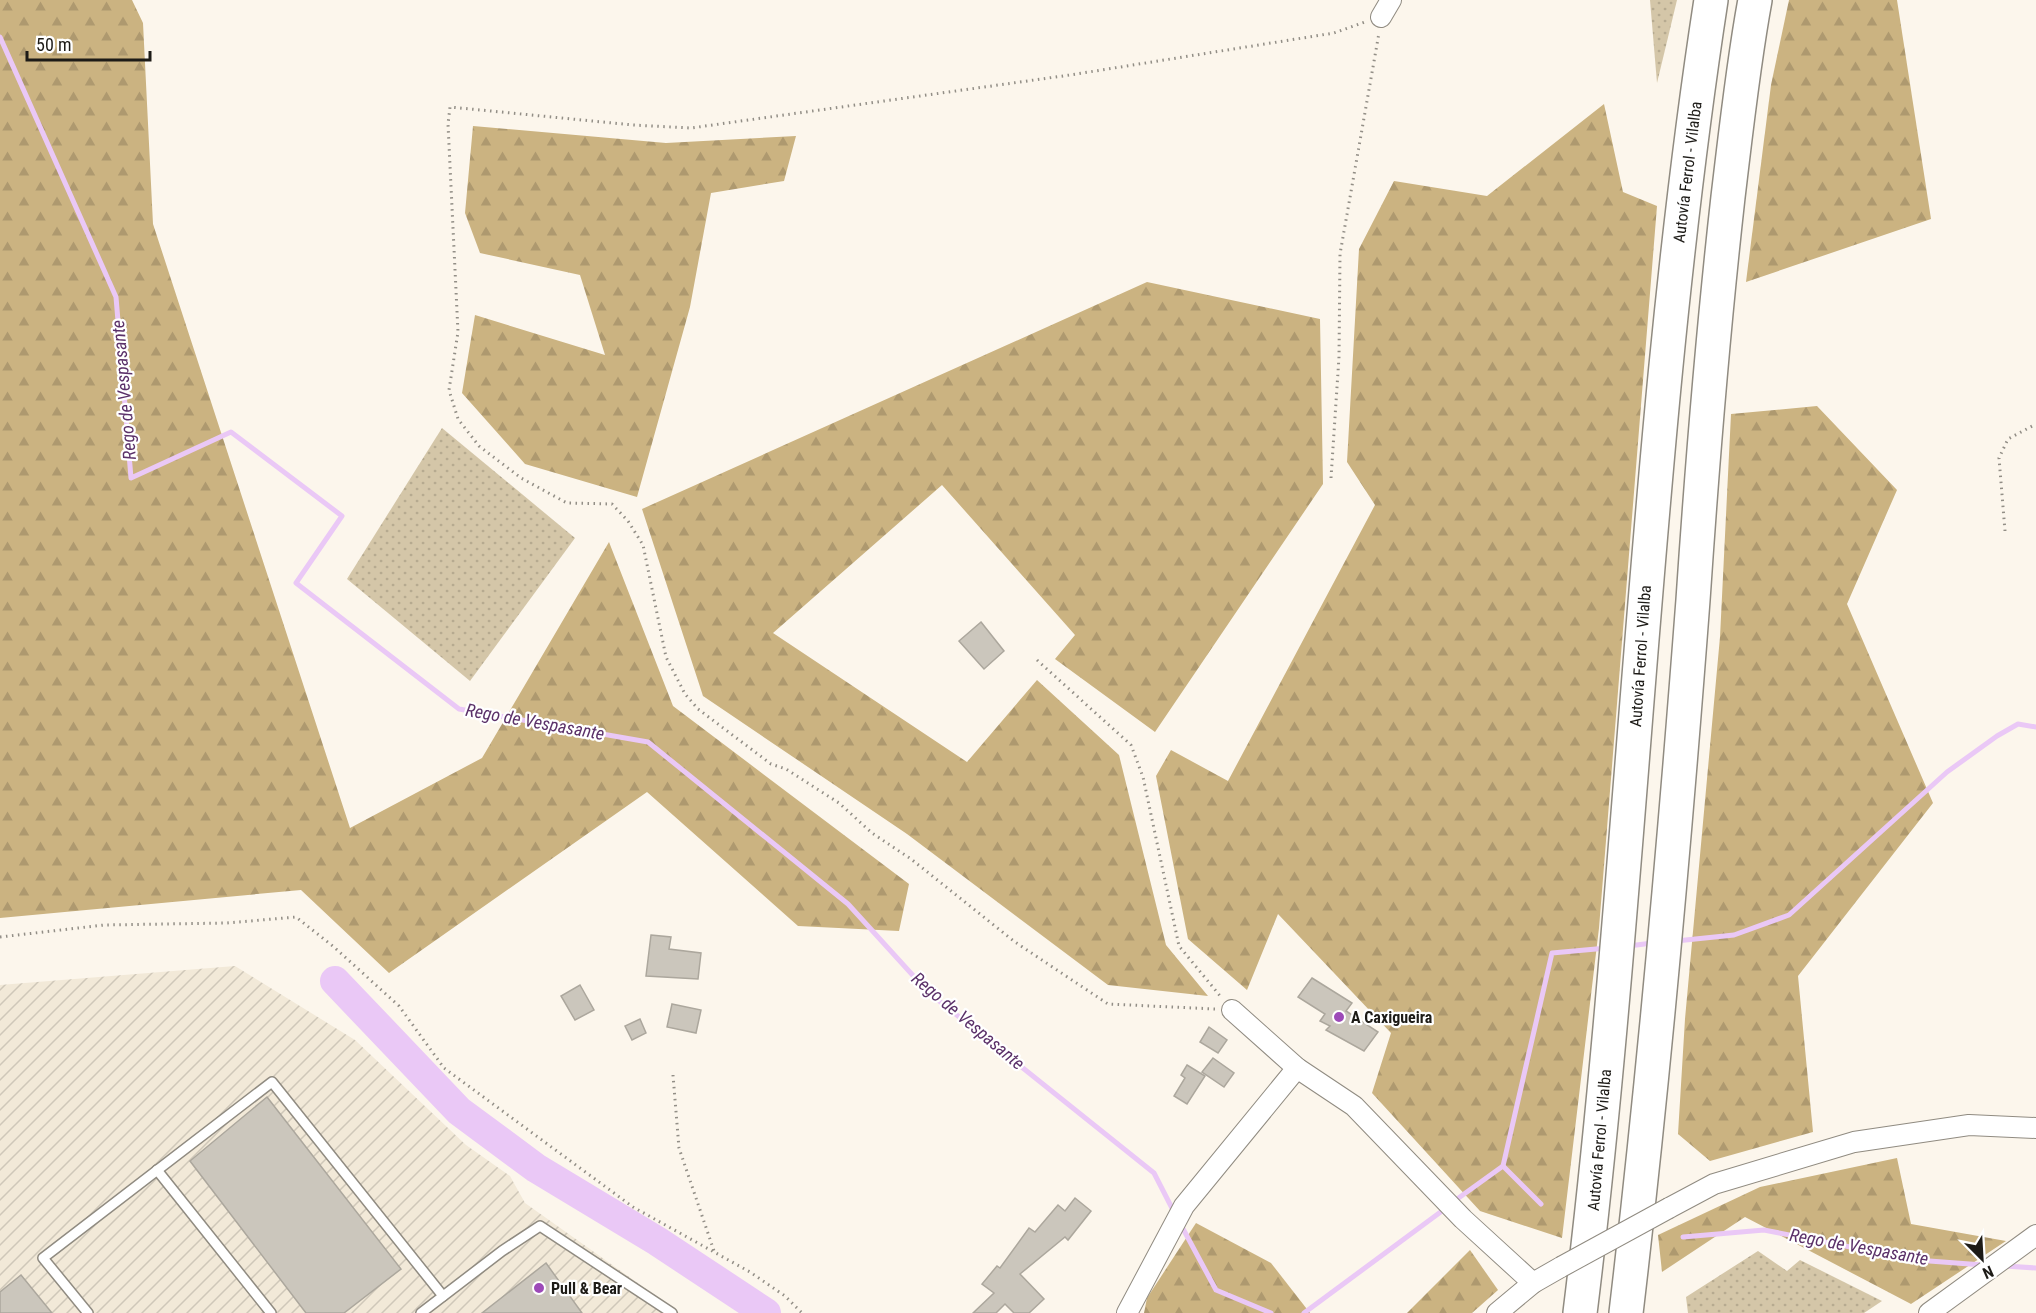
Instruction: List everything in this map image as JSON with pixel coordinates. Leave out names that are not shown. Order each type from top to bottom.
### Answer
[{"type":"highway","name":"Autovía Ferrol - Vilalba","points":[[1580,1313],[1616,962],[1658,428],[1692,128],[1711,0]]},
{"type":"highway","points":[[1626,1313],[1640,1198],[1677,807],[1700,492],[1722,251],[1737,121],[1755,0]]},
{"type":"street","points":[[1232,1010],[1297,1068],[1354,1106],[1463,1219],[1533,1283]]},
{"type":"street","points":[[1127,1313],[1184,1206],[1297,1068]]},
{"type":"street","points":[[1497,1313],[1533,1283],[1714,1184],[1854,1142],[1969,1125],[2036,1128]]},
{"type":"street","points":[[1929,1313],[2036,1235]]},
{"type":"lane","points":[[88,1313],[43,1258],[272,1082],[443,1296]]},
{"type":"lane","points":[[157,1170],[271,1313]]},
{"type":"lane","points":[[421,1313],[502,1251],[540,1226],[672,1313]]},
{"type":"path","points":[[1331,477],[1339,357],[1340,254],[1386,8]]},
{"type":"path","points":[[1232,1010],[1108,1004],[1015,942],[911,859],[872,833],[839,803],[786,769],[771,764],[698,709],[685,694],[666,657],[643,545],[628,521],[612,504],[567,503],[521,478],[478,446],[458,419],[449,390],[458,332],[448,124],[450,107],[633,125],[691,128],[1070,75],[1334,33],[1386,8]]},
{"type":"path","points":[[2005,531],[1999,458],[2008,439],[2036,424]]},
{"type":"path","points":[[1037,660],[1131,745],[1143,777],[1179,946],[1232,1010]]},
{"type":"path","points":[[0,937],[104,925],[227,923],[296,917],[334,947],[399,1006],[444,1068],[633,1207],[776,1290],[802,1313]]},
{"type":"path","points":[[673,1075],[679,1148],[714,1252]]},
{"type":"shaded area","points":[[1650,0],[1677,0],[1657,83]]},
{"type":"shaded area","points":[[442,428],[575,538],[470,681],[347,579]]},
{"type":"shaded area","points":[[235,966],[355,1040],[466,1145],[510,1176],[525,1203],[680,1313],[0,1313],[0,985]]},
{"type":"shaded area","points":[[1758,1251],[1787,1271],[1800,1260],[1882,1301],[1864,1313],[1688,1313],[1686,1297]]},
{"type":"green space","points":[[0,0],[132,0],[143,23],[153,224],[350,828],[482,758],[609,542],[673,706],[909,884],[899,931],[798,926],[647,792],[389,973],[301,890],[0,918]]},
{"type":"green space","points":[[1789,0],[1897,0],[1931,219],[1746,282],[1771,85]]},
{"type":"green space","points":[[1604,104],[1623,192],[1657,206],[1599,928],[1562,1238],[1480,1211],[1372,1093],[1391,1033],[1278,914],[1247,990],[1188,939],[1156,776],[1171,750],[1228,781],[1375,505],[1347,462],[1359,249],[1394,181],[1487,196]]},
{"type":"green space","points":[[473,126],[666,143],[796,136],[784,181],[711,193],[690,307],[637,497],[525,464],[462,393],[475,315],[605,355],[580,275],[480,253],[465,213]]},
{"type":"green space","points":[[1147,282],[1320,319],[1323,484],[1155,732],[1055,659],[1075,635],[942,485],[773,633],[967,762],[1037,680],[1119,755],[1166,945],[1208,996],[1108,985],[907,834],[703,696],[642,509]]},
{"type":"green space","points":[[1817,406],[1897,490],[1847,604],[1933,803],[1798,976],[1813,1132],[1710,1161],[1678,1134],[1685,1019],[1720,637],[1731,414]]},
{"type":"green space","points":[[1897,1158],[1911,1224],[2006,1241],[1911,1304],[1745,1217],[1662,1272],[1658,1235],[1760,1187]]},
{"type":"green space","points":[[1196,1223],[1271,1263],[1310,1313],[1144,1313],[1147,1298]]},
{"type":"green space","points":[[1470,1250],[1498,1290],[1472,1313],[1407,1313]]},
{"type":"building","points":[[981,622],[1004,651],[984,669],[959,641]]},
{"type":"building","points":[[651,935],[671,937],[669,949],[701,953],[698,979],[646,976]]},
{"type":"building","name":"A Caxigueira","points":[[1312,978],[1352,1003],[1346,1011],[1378,1032],[1364,1051],[1326,1030],[1330,1026],[1320,1021],[1325,1014],[1298,997]]},
{"type":"building","points":[[580,985],[594,1010],[575,1020],[561,996]]},
{"type":"building","points":[[672,1004],[701,1010],[696,1033],[667,1027]]},
{"type":"building","points":[[640,1019],[646,1033],[632,1040],[625,1026]]},
{"type":"building","points":[[1209,1027],[1227,1040],[1218,1053],[1200,1042]]},
{"type":"building","points":[[1213,1058],[1234,1073],[1224,1087],[1202,1072]]},
{"type":"building","points":[[1187,1065],[1205,1076],[1187,1104],[1174,1096],[1185,1078],[1181,1075]]},
{"type":"building","points":[[267,1097],[401,1269],[344,1313],[306,1313],[190,1161]]},
{"type":"building","points":[[1075,1198],[1091,1211],[1068,1240],[1065,1237],[1020,1274],[1044,1299],[1029,1313],[1014,1313],[1005,1304],[996,1313],[973,1313],[994,1293],[982,1284],[997,1266],[1000,1268],[1029,1228],[1035,1232],[1058,1205],[1065,1211]]},
{"type":"building","name":"Pull & Bear","points":[[546,1263],[582,1313],[482,1313]]},
{"type":"building","points":[[21,1275],[52,1313],[0,1313],[0,1292]]},
{"type":"waterway","name":"Rego de Vespasante","points":[[0,37],[116,297],[131,478],[231,432],[342,516],[296,583],[459,709],[648,742],[848,904],[928,992],[1154,1173],[1175,1214]]},
{"type":"waterway","points":[[1676,941],[1734,935],[1789,915],[1947,772],[1997,736],[2018,724],[2036,727]]},
{"type":"waterway","points":[[1629,946],[1652,943]]},
{"type":"waterway","points":[[1503,1166],[1552,953],[1607,948]]},
{"type":"waterway","points":[[335,981],[459,1111],[536,1168],[657,1241],[766,1313]]},
{"type":"waterway","name":"Rego de Vespasante","points":[[1453,1202],[1503,1166],[1541,1204]]},
{"type":"waterway","name":"Rego de Vespasante","points":[[1304,1313],[1446,1208]]},
{"type":"waterway","name":"Rego de Vespasante","points":[[1181,1225],[1216,1290],[1271,1313]]},
{"type":"waterway","name":"Rego de Vespasante","points":[[1683,1237],[1764,1230],[1916,1260],[1983,1265]]},
{"type":"waterway","name":"Rego de Vespasante","points":[[2005,1266],[2036,1268]]},
{"type":"place","name":"A Caxigueira","points":[[1339,1017]]},
{"type":"place","name":"Pull & Bear","points":[[539,1288]]}]
